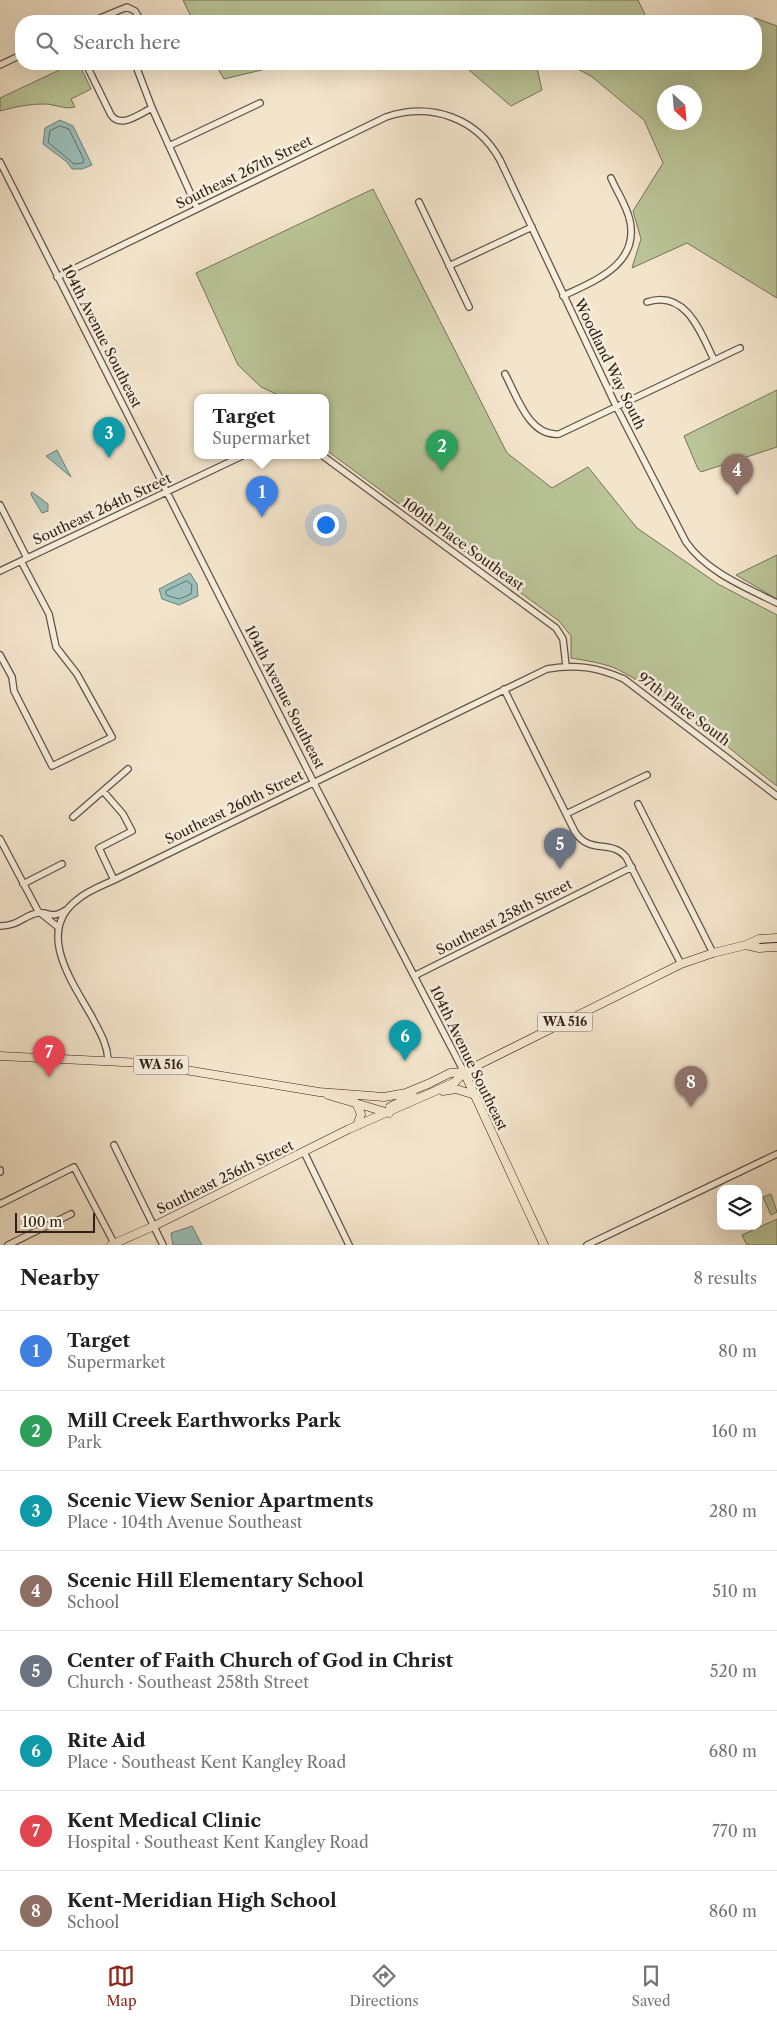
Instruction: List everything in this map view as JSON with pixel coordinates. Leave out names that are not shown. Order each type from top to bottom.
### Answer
[{"type":"main road","name":"Southeast 256th Street","points":[[349,1129],[358,1123],[455,1082],[464,1072],[681,964],[713,953],[746,945],[759,939],[777,938]]},
{"type":"main road","name":"Southeast 256th Street","points":[[746,945],[759,948],[777,947]]},
{"type":"main road","name":"WA 516","points":[[0,1056],[108,1059],[186,1068],[319,1092],[363,1095],[395,1096],[430,1083]]},
{"type":"main road","name":"Southeast 256th Street","points":[[112,1244],[154,1226],[386,1112],[430,1083],[450,1073],[464,1072]]},
{"type":"main road","name":"104th Avenue Southeast","points":[[464,1072],[544,1245]]},
{"type":"main road","points":[[434,1092],[456,1088],[475,1095]]},
{"type":"main road","name":"WA 516","points":[[319,1092],[386,1112]]},
{"type":"main road","points":[[334,1097],[360,1097],[363,1095]]},
{"type":"main road","points":[[356,1103],[361,1114],[358,1123]]},
{"type":"street","points":[[106,15],[119,9],[131,8],[138,15]]},
{"type":"street","points":[[0,65],[15,58]]},
{"type":"street","points":[[89,70],[110,115],[119,121],[128,120],[152,108]]},
{"type":"street","points":[[140,70],[152,108],[198,208]]},
{"type":"street","points":[[170,146],[260,103]]},
{"type":"street","name":"Southeast 267th Street","points":[[58,277],[386,117],[401,112],[418,110],[446,114]]},
{"type":"street","name":"Woodland Way South","points":[[446,114],[466,123],[489,143],[500,160],[617,408],[694,553],[717,571],[777,603]]},
{"type":"street","name":"104th Avenue Southeast","points":[[0,162],[314,782],[464,1072]]},
{"type":"street","points":[[563,296],[606,276],[623,258],[628,246],[630,223],[611,178]]},
{"type":"street","points":[[419,202],[469,307]]},
{"type":"street","points":[[450,266],[532,227]]},
{"type":"street","points":[[647,302],[668,300],[686,310],[698,328],[714,360]]},
{"type":"street","points":[[505,374],[530,420],[546,434],[564,433],[740,348]]},
{"type":"street","name":"Southeast 264th Street","points":[[0,571],[236,459]]},
{"type":"street","name":"100th Place Southeast","points":[[327,459],[556,628],[563,639],[566,666]]},
{"type":"street","points":[[0,505],[50,614],[56,647],[77,674],[112,738],[52,766],[14,691],[12,677],[0,655]]},
{"type":"street","name":"Southeast 260th Street","points":[[59,925],[68,908],[85,894],[540,672],[566,666]]},
{"type":"street","name":"97th Place South","points":[[566,666],[593,667],[624,679],[777,796]]},
{"type":"street","points":[[504,690],[566,814],[582,840],[590,846],[608,847],[620,851],[632,867],[681,964]]},
{"type":"street","points":[[73,817],[128,769]]},
{"type":"street","points":[[566,814],[647,775]]},
{"type":"street","points":[[103,791],[123,814],[132,831],[99,848],[114,880]]},
{"type":"street","points":[[638,804],[713,953]]},
{"type":"street","points":[[0,839],[39,912],[59,925],[57,943],[61,956],[104,1041],[108,1059]]},
{"type":"street","points":[[23,884],[62,864]]},
{"type":"street","name":"Southeast 258th Street","points":[[414,976],[632,867]]},
{"type":"street","points":[[0,926],[14,925],[39,912],[55,915],[68,908]]},
{"type":"street","points":[[114,1145],[163,1245]]},
{"type":"street","points":[[304,1152],[348,1245]]},
{"type":"street","points":[[587,1245],[777,1154]]},
{"type":"street","points":[[0,1204],[74,1167],[112,1244]]},
{"type":"street","points":[[8,1245],[71,1214]]},
{"type":"green space","points":[[183,0],[638,0],[645,15],[190,15]]},
{"type":"green space","points":[[762,21],[777,26],[777,298],[687,243],[632,268],[641,239],[633,211],[663,163],[644,120],[591,76],[580,70],[762,70]]},
{"type":"green space","points":[[59,70],[82,70],[91,89],[71,99],[75,107],[67,108],[38,104],[0,111],[0,98]]},
{"type":"green space","points":[[219,70],[262,70],[224,79]]},
{"type":"green space","points":[[469,70],[537,70],[542,90],[511,106]]},
{"type":"green space","points":[[373,189],[507,453],[552,488],[588,467],[637,528],[718,584],[777,615],[777,786],[661,695],[619,670],[596,662],[571,658],[571,636],[559,621],[329,452],[329,394],[276,394],[261,387],[238,365],[196,273]]},
{"type":"green space","points":[[777,390],[777,447],[701,472],[684,436]]},
{"type":"green space","points":[[777,555],[777,599],[736,575]]},
{"type":"green space","points":[[771,1194],[777,1212],[771,1215],[763,1197]]},
{"type":"green space","points":[[777,1219],[777,1245],[747,1245],[742,1235],[753,1230],[762,1230],[762,1226]]},
{"type":"water","points":[[60,120],[73,126],[92,165],[82,169],[72,169],[67,162],[43,144],[45,128]]},
{"type":"water","points":[[57,450],[58,452],[71,477],[46,456]]},
{"type":"water","points":[[32,492],[48,504],[48,511],[42,513],[31,495]]},
{"type":"water","points":[[190,573],[197,584],[198,596],[179,605],[162,599],[159,589]]},
{"type":"water","points":[[192,1226],[202,1245],[173,1245],[171,1233]]},
{"type":"place","name":"Scenic View Senior Apartments","points":[[109,458]]},
{"type":"place","name":"Mill Creek Earthworks Park","points":[[442,471]]},
{"type":"place","name":"Scenic Hill Elementary School","points":[[737,495]]},
{"type":"place","name":"Target","points":[[262,517]]},
{"type":"place","name":"Center of Faith Church of God in Christ","points":[[560,869]]},
{"type":"place","name":"Rite Aid","points":[[405,1061]]},
{"type":"place","name":"Kent Medical Clinic","points":[[49,1077]]},
{"type":"place","name":"Kent-Meridian High School","points":[[691,1107]]}]
